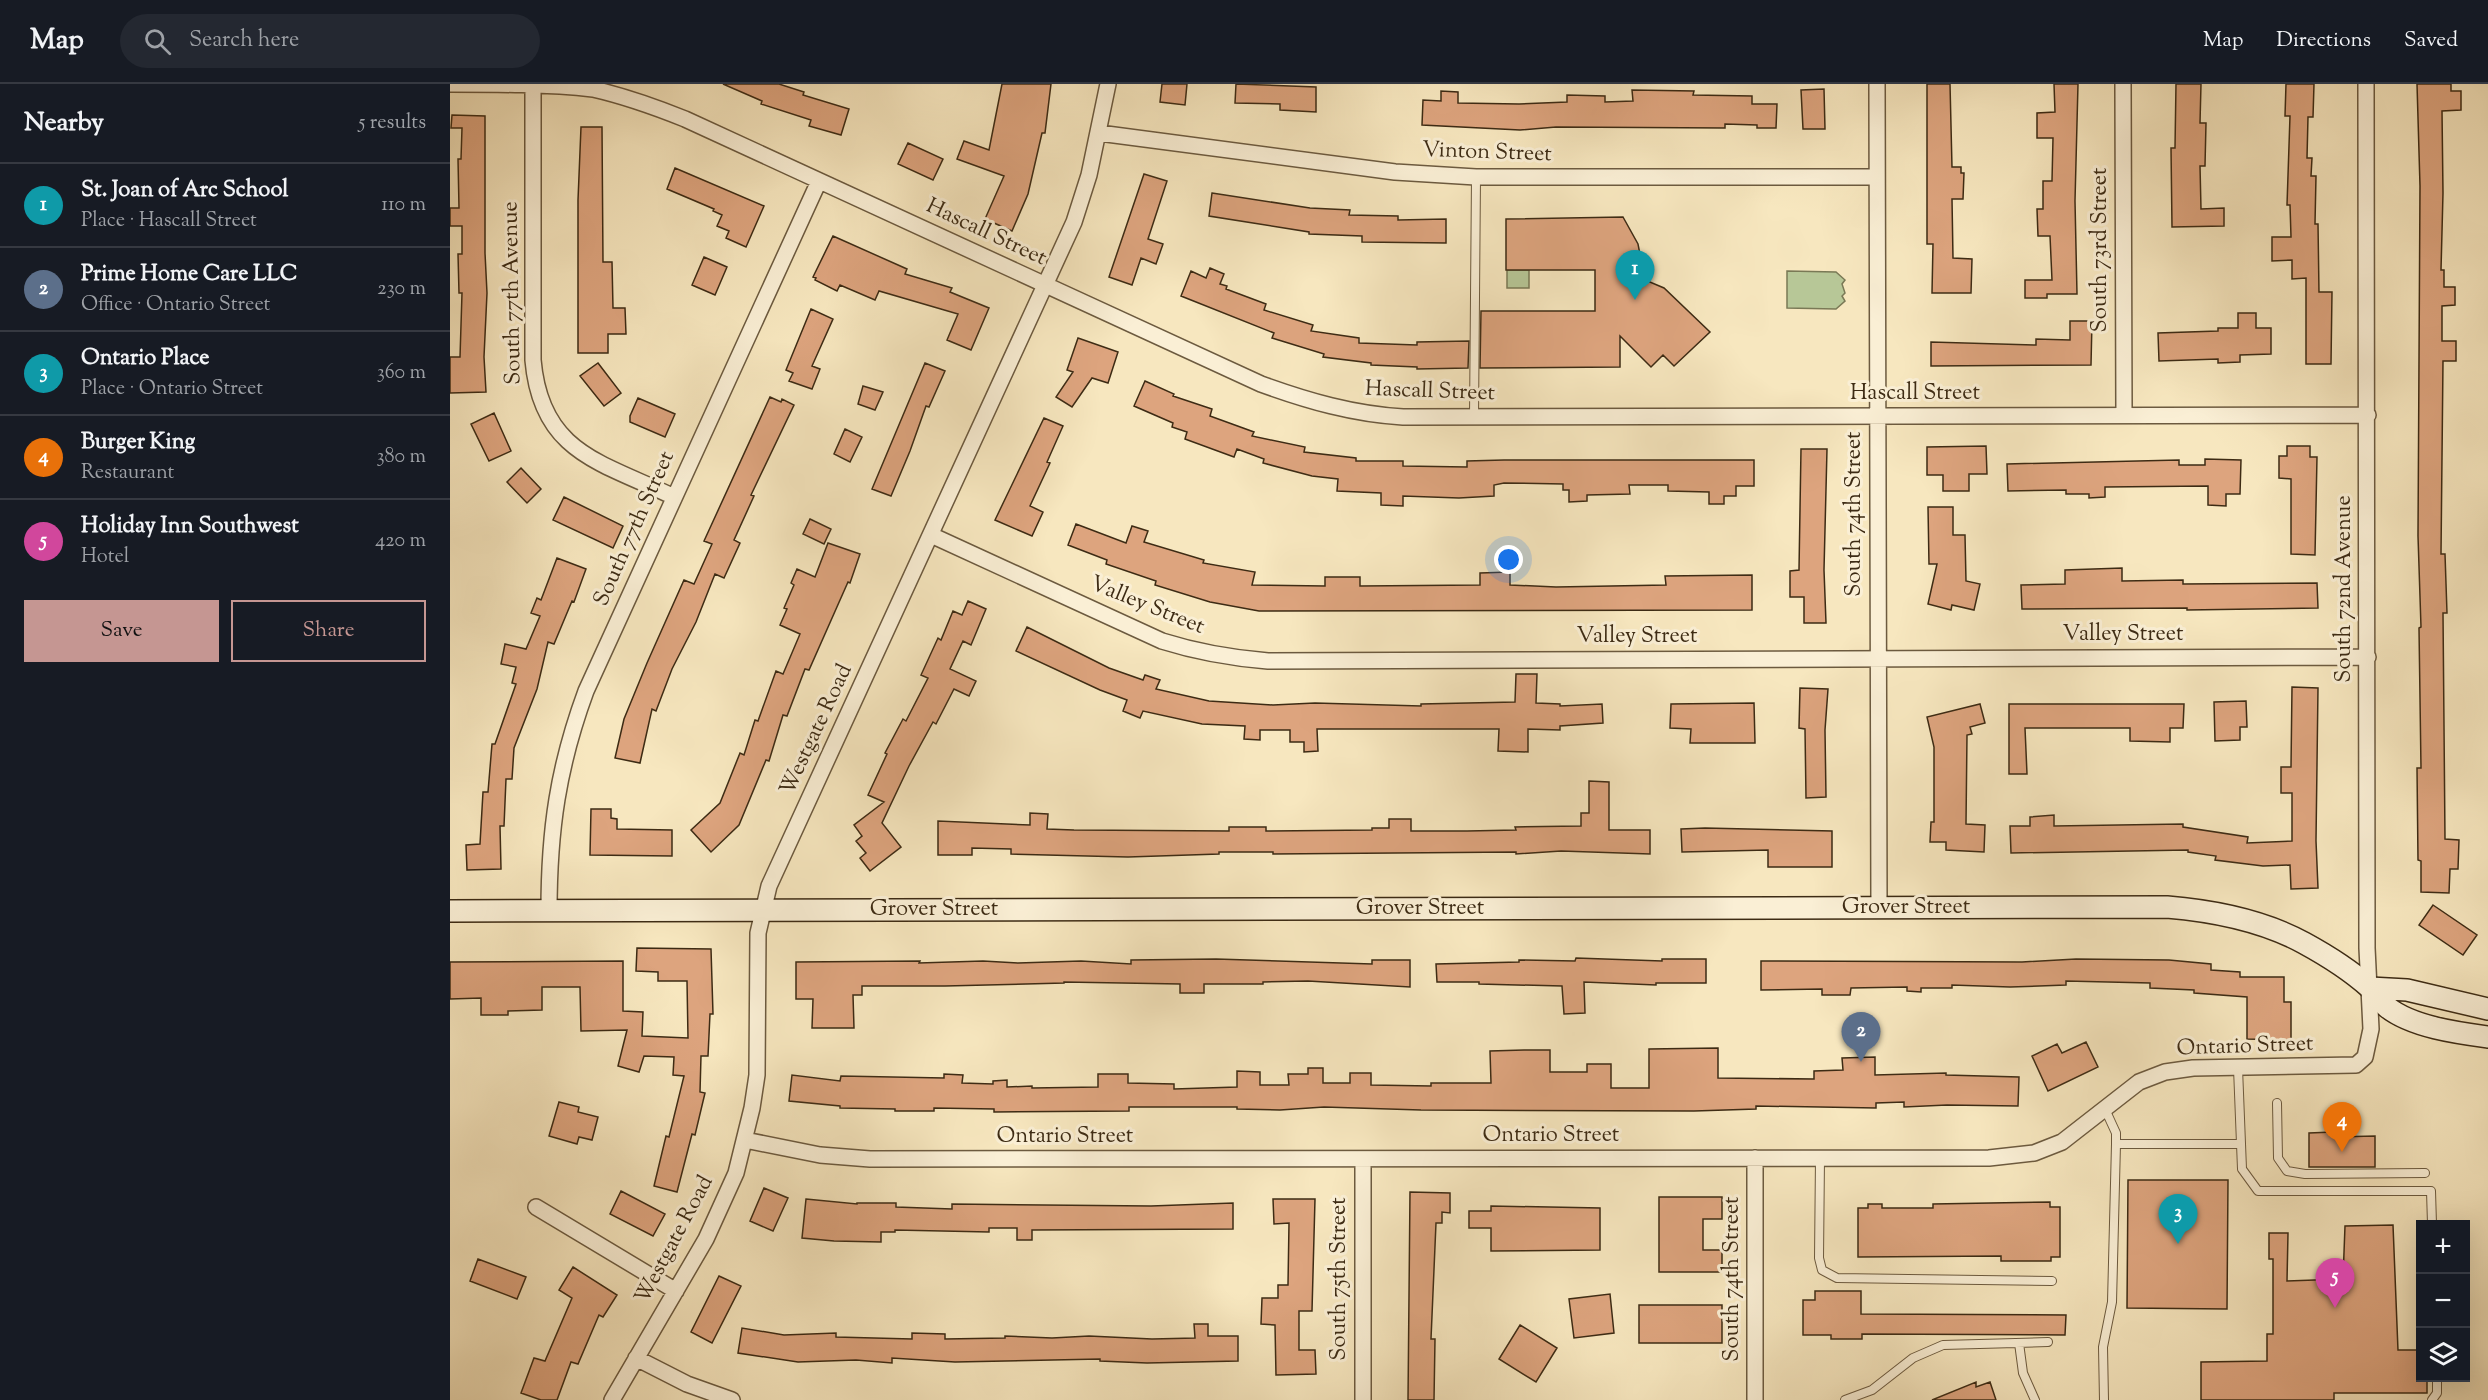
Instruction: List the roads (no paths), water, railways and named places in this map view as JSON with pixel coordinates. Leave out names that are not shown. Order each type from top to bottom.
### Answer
[{"type":"street","name":"Hascall Street","points":[[450,84],[533,84],[592,89],[650,105],[685,119],[1261,384],[1306,401],[1342,410],[1378,416],[1474,417],[2368,415]]},
{"type":"street","name":"South 77th Avenue","points":[[533,84],[533,360],[539,400],[555,428],[581,452],[674,497]]},
{"type":"street","name":"Westgate Road","points":[[612,1400],[720,1211],[736,1173],[745,1140],[757,1075],[758,933],[769,886],[1074,222],[1099,133],[1108,84]]},
{"type":"street","name":"South 74th Street","points":[[1876,84],[1879,908]]},
{"type":"street","name":"South 73rd Street","points":[[2123,84],[2124,415]]},
{"type":"street","name":"South 72nd Avenue","points":[[2333,1067],[2350,1067],[2365,1057],[2371,1029],[2367,948],[2366,84]]},
{"type":"street","name":"Vinton Street","points":[[1099,133],[1395,172],[1476,177],[1877,177]]},
{"type":"street","name":"South 77th Street","points":[[549,910],[549,858],[553,818],[571,732],[586,691],[819,181]]},
{"type":"street","name":"Valley Street","points":[[931,536],[1162,641],[1227,658],[1268,661],[2368,657]]},
{"type":"street","name":"Grover Street","points":[[450,911],[2158,907],[2216,912],[2259,924],[2304,943],[2370,988],[2387,1007],[2404,1017],[2459,1033],[2488,1037]]},
{"type":"street","points":[[2370,988],[2407,990],[2488,1009]]},
{"type":"street","name":"Ontario Street","points":[[745,1140],[820,1155],[870,1159],[1820,1158],[2022,1155],[2045,1150],[2062,1142],[2139,1082],[2165,1072],[2193,1068],[2333,1067]]},
{"type":"street","name":"South 74th Street","points":[[1755,1158],[1755,1400]]},
{"type":"street","name":"South 75th Street","points":[[1363,1159],[1363,1400]]},
{"type":"street","points":[[536,1207],[676,1291]]},
{"type":"street","points":[[636,1358],[687,1384],[732,1400]]},
{"type":"lane","points":[[1474,417],[1476,177]]},
{"type":"lane","points":[[2238,1068],[2242,1169],[2258,1191],[2431,1191],[2432,1220]]},
{"type":"lane","points":[[2277,1103],[2278,1158],[2287,1170],[2305,1174],[2425,1173]]},
{"type":"lane","points":[[2104,1109],[2116,1133],[2112,1302],[2103,1347],[2104,1400]]},
{"type":"lane","points":[[2116,1144],[2241,1144]]},
{"type":"lane","points":[[1820,1158],[1819,1258],[1822,1270],[1837,1278],[2052,1281]]},
{"type":"lane","points":[[2019,1342],[2023,1373],[2035,1400]]},
{"type":"lane","points":[[1845,1400],[1872,1390],[1913,1358],[1943,1345],[2048,1342]]},
{"type":"lane","points":[[2432,1400],[2437,1393],[2437,1382]]},
{"type":"place","name":"St. Joan of Arc School","points":[[1635,300]]},
{"type":"place","name":"Prime Home Care LLC","points":[[1861,1062]]},
{"type":"place","name":"Burger King","points":[[2342,1152]]},
{"type":"place","name":"Ontario Place","points":[[2178,1244]]},
{"type":"place","name":"Holiday Inn Southwest","points":[[2335,1308]]}]
